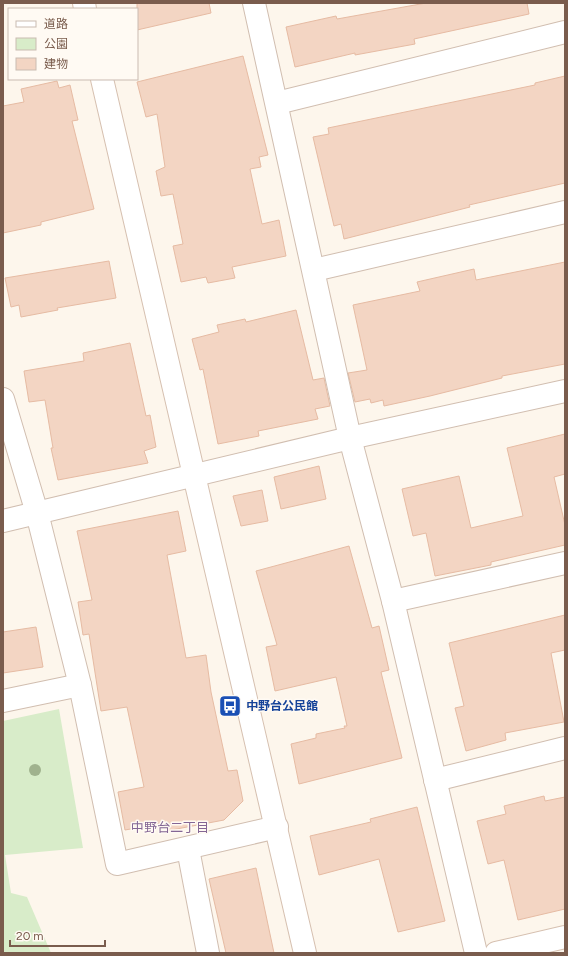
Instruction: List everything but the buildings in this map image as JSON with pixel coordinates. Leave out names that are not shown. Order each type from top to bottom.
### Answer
[{"type":"street","points":[[254,3],[350,438],[393,601],[476,953]]},
{"type":"street","points":[[277,103],[565,32]]},
{"type":"street","points":[[102,80],[277,827],[305,953]]},
{"type":"street","points":[[314,270],[565,212]]},
{"type":"street","points":[[3,521],[350,438],[565,391]]},
{"type":"street","points":[[3,399],[37,513],[80,685],[117,864],[277,827]]},
{"type":"street","points":[[393,601],[565,564]]},
{"type":"street","points":[[3,701],[80,685]]},
{"type":"street","points":[[435,780],[565,748]]},
{"type":"street","points":[[188,848],[208,953]]},
{"type":"street","points":[[496,953],[565,937]]},
{"type":"green space","points":[[59,709],[83,848],[5,855],[11,893],[27,897],[51,953],[3,953],[3,721]]},
{"type":"place","name":"中野台公民館","points":[[230,706]]},
{"type":"district","name":"中野台二丁目","points":[[170,827]]}]
